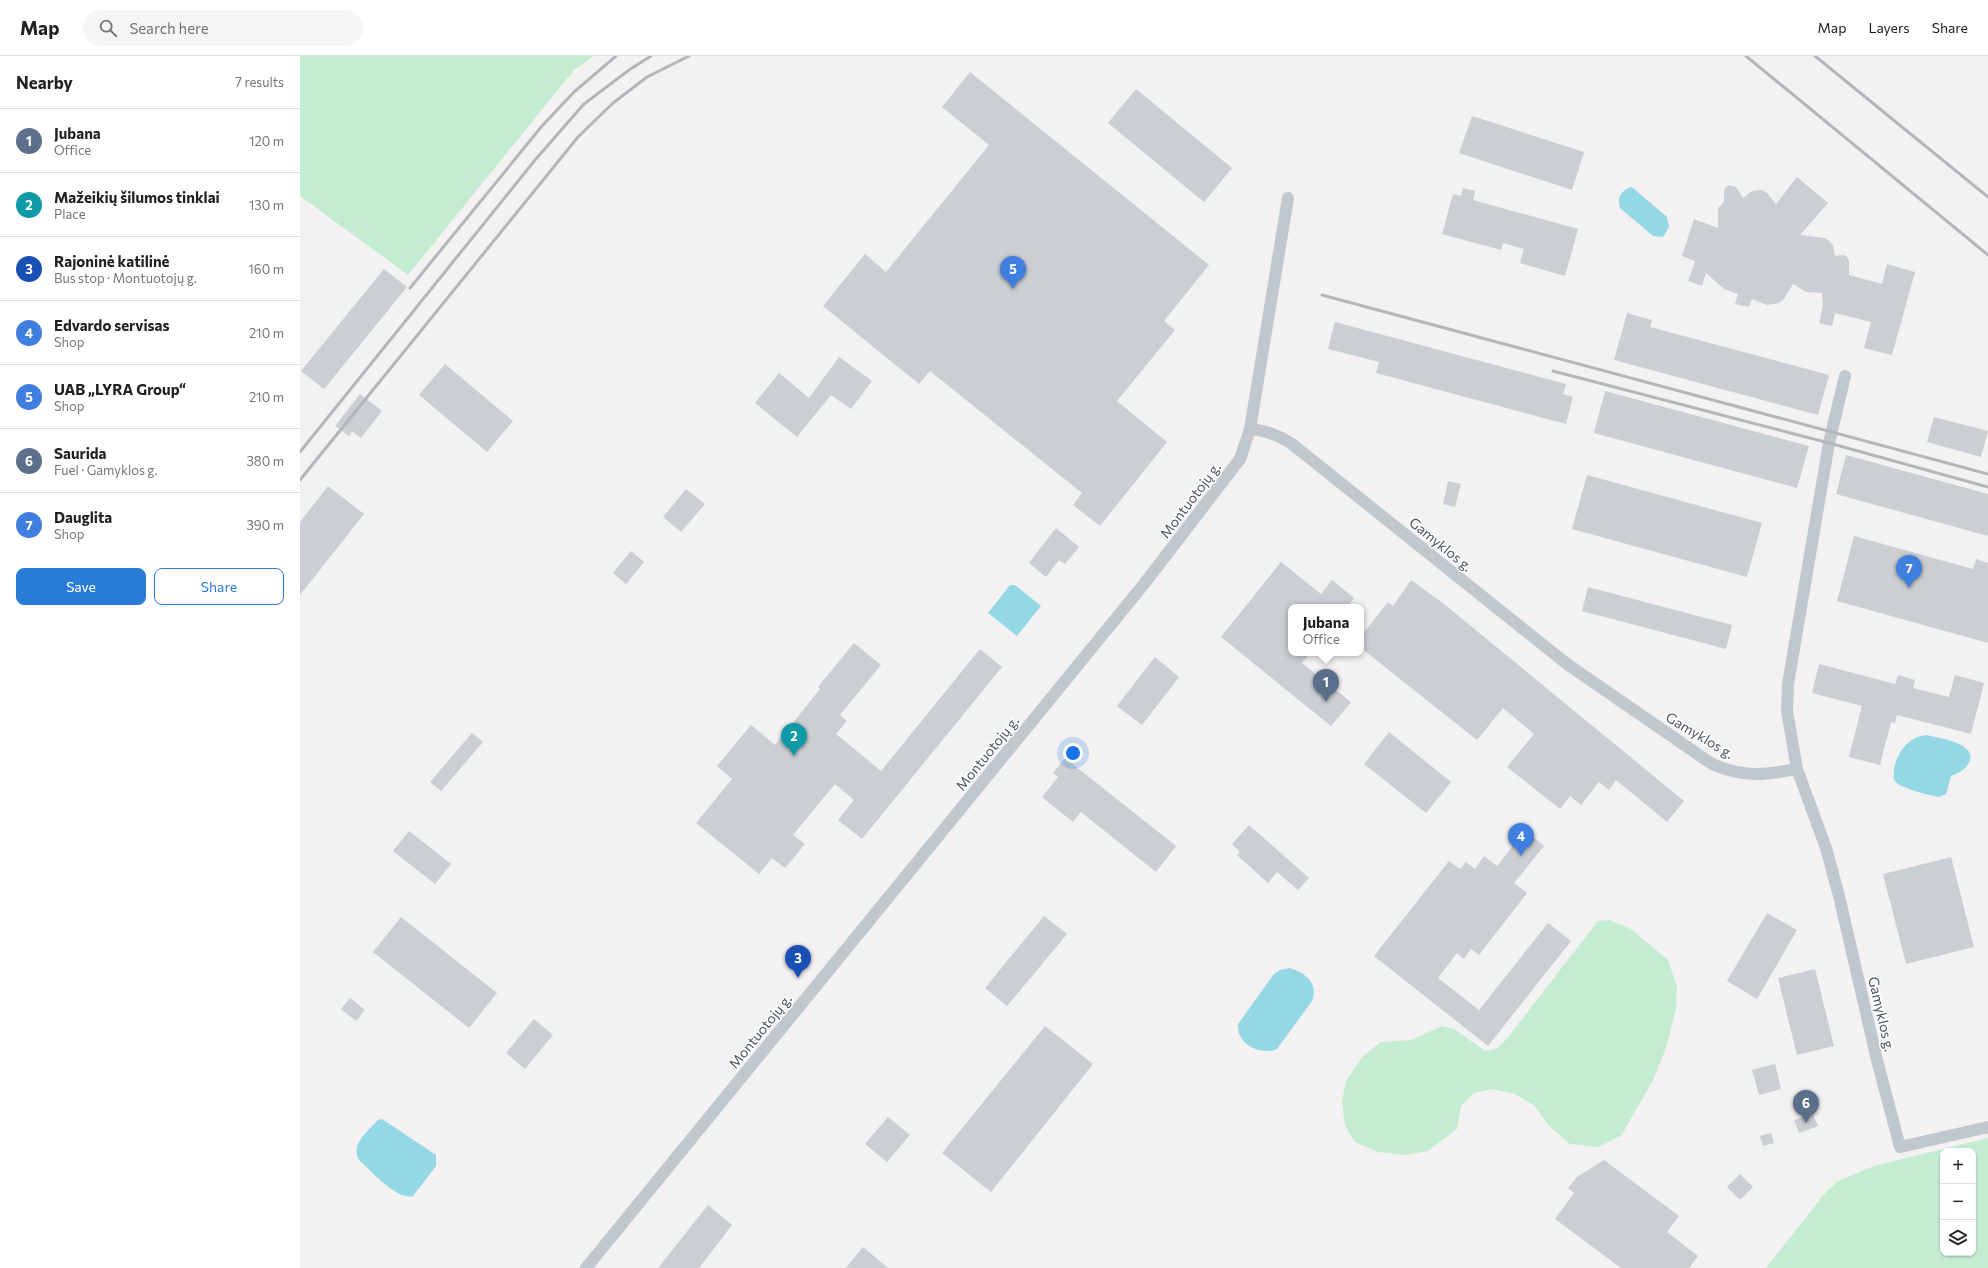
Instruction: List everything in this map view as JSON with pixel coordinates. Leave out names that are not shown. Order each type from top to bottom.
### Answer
[{"type":"street","name":"Montuotojų g.","points":[[586,1268],[1144,584],[1240,459],[1250,429],[1288,198]]},
{"type":"street","points":[[1798,769],[1787,711],[1788,684],[1829,443],[1845,376]]},
{"type":"street","name":"Gamyklos g.","points":[[1250,429],[1267,431],[1292,444],[1567,664],[1708,761],[1728,771],[1757,776],[1798,769],[1826,848],[1839,896],[1877,1060],[1900,1147],[1988,1127]]},
{"type":"green space","points":[[300,56],[594,56],[574,70],[408,275],[300,196]]},
{"type":"green space","points":[[1609,920],[1631,929],[1668,960],[1677,986],[1676,1009],[1666,1048],[1653,1080],[1621,1136],[1598,1147],[1570,1144],[1548,1125],[1535,1106],[1515,1094],[1492,1089],[1474,1093],[1461,1106],[1457,1129],[1428,1151],[1404,1155],[1378,1152],[1355,1142],[1345,1126],[1342,1102],[1346,1081],[1363,1056],[1381,1042],[1411,1040],[1442,1026],[1454,1029],[1485,1051],[1496,1049],[1505,1041],[1598,921]]},
{"type":"green space","points":[[1988,1138],[1988,1268],[1766,1268],[1826,1192],[1838,1181],[1874,1166],[1940,1150],[1940,1256],[1976,1256],[1976,1148],[1947,1148]]},
{"type":"water","points":[[1630,187],[1667,217],[1669,227],[1663,237],[1653,236],[1620,208],[1619,198],[1624,191]]},
{"type":"water","points":[[1010,585],[1015,585],[1041,606],[1017,636],[988,613]]},
{"type":"water","points":[[1926,735],[1959,744],[1966,748],[1970,754],[1970,761],[1964,769],[1951,776],[1946,794],[1939,797],[1903,787],[1895,781],[1894,778],[1895,763],[1904,747],[1914,739]]},
{"type":"water","points":[[1289,968],[1300,972],[1312,984],[1314,995],[1312,1001],[1277,1049],[1263,1051],[1250,1047],[1241,1037],[1238,1031],[1238,1024],[1274,974],[1280,970]]},
{"type":"water","points":[[382,1119],[436,1155],[436,1166],[413,1196],[400,1194],[384,1184],[359,1160],[357,1154],[358,1143],[378,1120]]},
{"type":"building","points":[[970,72],[1209,265],[1164,321],[1175,330],[1117,401],[1167,442],[1100,526],[1073,505],[1082,493],[930,371],[919,384],[823,306],[865,254],[886,272],[989,145],[942,107]]},
{"type":"building","points":[[1136,89],[1232,168],[1204,202],[1108,123]]},
{"type":"building","points":[[1472,116],[1584,152],[1572,190],[1459,153]]},
{"type":"building","points":[[1797,177],[1828,203],[1800,235],[1825,238],[1829,241],[1833,245],[1835,256],[1844,255],[1847,257],[1849,261],[1849,275],[1882,284],[1887,264],[1915,272],[1892,355],[1864,348],[1871,322],[1835,313],[1832,326],[1819,323],[1823,305],[1822,293],[1806,292],[1793,284],[1784,299],[1779,303],[1767,305],[1752,299],[1749,307],[1735,304],[1738,294],[1724,289],[1706,273],[1702,286],[1688,281],[1695,261],[1682,256],[1694,219],[1718,228],[1718,208],[1724,202],[1724,190],[1726,187],[1729,185],[1736,187],[1743,198],[1752,191],[1763,190],[1776,204]]},
{"type":"building","points":[[1463,188],[1475,191],[1473,200],[1578,229],[1565,276],[1520,263],[1524,249],[1503,243],[1501,250],[1442,234],[1453,194],[1461,196]]},
{"type":"building","points":[[384,269],[407,287],[324,389],[301,371]]},
{"type":"building","points":[[1627,313],[1652,320],[1650,327],[1829,375],[1818,415],[1614,360]]},
{"type":"building","points":[[1335,322],[1566,384],[1563,394],[1573,397],[1566,424],[1376,373],[1379,362],[1328,349]]},
{"type":"building","points":[[839,357],[872,381],[851,409],[831,395],[797,437],[755,403],[779,373],[809,398]]},
{"type":"building","points":[[445,364],[513,421],[487,452],[419,395]]},
{"type":"building","points":[[1605,391],[1809,446],[1797,488],[1594,433]]},
{"type":"building","points":[[360,394],[382,411],[361,438],[352,431],[349,436],[335,426]]},
{"type":"building","points":[[1934,417],[1988,431],[1981,457],[1927,442]]},
{"type":"building","points":[[1846,455],[1988,494],[1988,536],[1836,494]]},
{"type":"building","points":[[1587,475],[1762,523],[1747,577],[1572,529]]},
{"type":"building","points":[[1448,481],[1461,484],[1455,507],[1443,504]]},
{"type":"building","points":[[328,486],[364,514],[300,595],[300,522]]},
{"type":"building","points":[[686,489],[705,504],[681,532],[663,517]]},
{"type":"building","points":[[1056,528],[1079,547],[1065,564],[1059,560],[1046,577],[1029,563]]},
{"type":"building","points":[[1854,536],[1973,569],[1976,559],[1988,563],[1988,643],[1837,601]]},
{"type":"building","points":[[631,551],[644,562],[626,584],[613,573]]},
{"type":"building","points":[[1281,562],[1321,594],[1332,580],[1354,598],[1349,604],[1288,604],[1288,656],[1308,656],[1302,663],[1351,702],[1331,726],[1221,637]]},
{"type":"building","points":[[1411,580],[1444,604],[1684,801],[1667,822],[1616,780],[1609,790],[1599,782],[1581,805],[1570,796],[1560,809],[1507,767],[1534,734],[1503,708],[1477,740],[1364,650],[1364,632],[1388,602],[1393,606]]},
{"type":"building","points":[[1588,587],[1732,625],[1726,649],[1582,611]]},
{"type":"building","points":[[854,643],[881,665],[840,715],[847,721],[836,734],[881,771],[980,649],[1002,667],[862,839],[838,820],[854,800],[835,784],[793,835],[805,844],[785,868],[772,858],[759,874],[696,823],[732,779],[717,766],[751,725],[775,745],[820,689],[818,687]]},
{"type":"building","points":[[1155,657],[1179,677],[1142,725],[1117,706]]},
{"type":"building","points":[[1819,664],[1895,684],[1898,675],[1915,680],[1913,688],[1949,697],[1955,675],[1984,683],[1971,734],[1897,715],[1895,723],[1891,722],[1880,765],[1849,757],[1862,706],[1812,693]]},
{"type":"building","points":[[1389,732],[1451,782],[1426,813],[1364,764]]},
{"type":"building","points":[[472,733],[483,742],[441,791],[430,782]]},
{"type":"building","points":[[1065,758],[1176,846],[1156,872],[1081,812],[1073,822],[1042,797],[1058,777],[1053,773]]},
{"type":"building","points":[[1249,825],[1309,878],[1298,890],[1277,872],[1268,883],[1237,855],[1240,852],[1232,844]]},
{"type":"building","points":[[409,831],[451,864],[435,884],[393,851]]},
{"type":"building","points":[[1525,831],[1544,846],[1514,883],[1527,893],[1479,955],[1471,949],[1464,959],[1457,953],[1438,978],[1479,1010],[1548,923],[1571,941],[1488,1046],[1374,956],[1449,861],[1460,869],[1466,862],[1475,869],[1484,856],[1497,866]]},
{"type":"building","points":[[1951,857],[1974,947],[1906,964],[1883,874]]},
{"type":"building","points":[[1767,913],[1797,930],[1757,999],[1727,981]]},
{"type":"building","points":[[1044,916],[1067,934],[1007,1006],[985,988]]},
{"type":"building","points":[[401,917],[497,993],[469,1028],[373,952]]},
{"type":"building","points":[[1815,969],[1834,1046],[1797,1055],[1778,978]]},
{"type":"building","points":[[350,998],[365,1010],[356,1021],[341,1009]]},
{"type":"building","points":[[534,1019],[553,1035],[525,1069],[506,1053]]},
{"type":"building","points":[[1045,1026],[1093,1064],[991,1192],[942,1153]]},
{"type":"building","points":[[1775,1064],[1781,1089],[1759,1095],[1752,1070]]},
{"type":"building","points":[[1813,1114],[1818,1126],[1799,1133],[1794,1120]]},
{"type":"building","points":[[888,1117],[910,1135],[887,1162],[865,1144]]},
{"type":"building","points":[[1771,1133],[1774,1143],[1763,1146],[1760,1136]]},
{"type":"building","points":[[1604,1160],[1679,1216],[1667,1232],[1698,1256],[1689,1268],[1621,1268],[1555,1219],[1574,1193],[1568,1188],[1577,1177]]},
{"type":"building","points":[[1740,1174],[1753,1187],[1740,1200],[1727,1187]]},
{"type":"building","points":[[708,1205],[732,1225],[699,1268],[658,1268]]},
{"type":"building","points":[[863,1247],[888,1268],[846,1268]]},
{"type":"railway","points":[[410,288],[542,126],[574,92],[616,56]]},
{"type":"railway","points":[[300,452],[535,160],[584,104],[629,70],[651,56]]},
{"type":"railway","points":[[300,480],[578,137],[613,103],[647,77],[689,56]]},
{"type":"railway","points":[[1746,56],[1988,255]]},
{"type":"railway","points":[[1815,56],[1988,197]]},
{"type":"railway","points":[[1322,295],[1988,474]]},
{"type":"railway","points":[[1553,371],[1829,443],[1988,487]]},
{"type":"place","name":"UAB „LYRA Group“","points":[[1013,289]]},
{"type":"place","name":"Dauglita","points":[[1909,588]]},
{"type":"place","name":"Jubana","points":[[1326,702]]},
{"type":"place","name":"Mažeikių šilumos tinklai","points":[[794,756]]},
{"type":"place","name":"Edvardo servisas","points":[[1521,856]]},
{"type":"place","name":"Rajoninė katilinė","points":[[798,978]]},
{"type":"place","name":"Saurida","points":[[1806,1123]]}]
